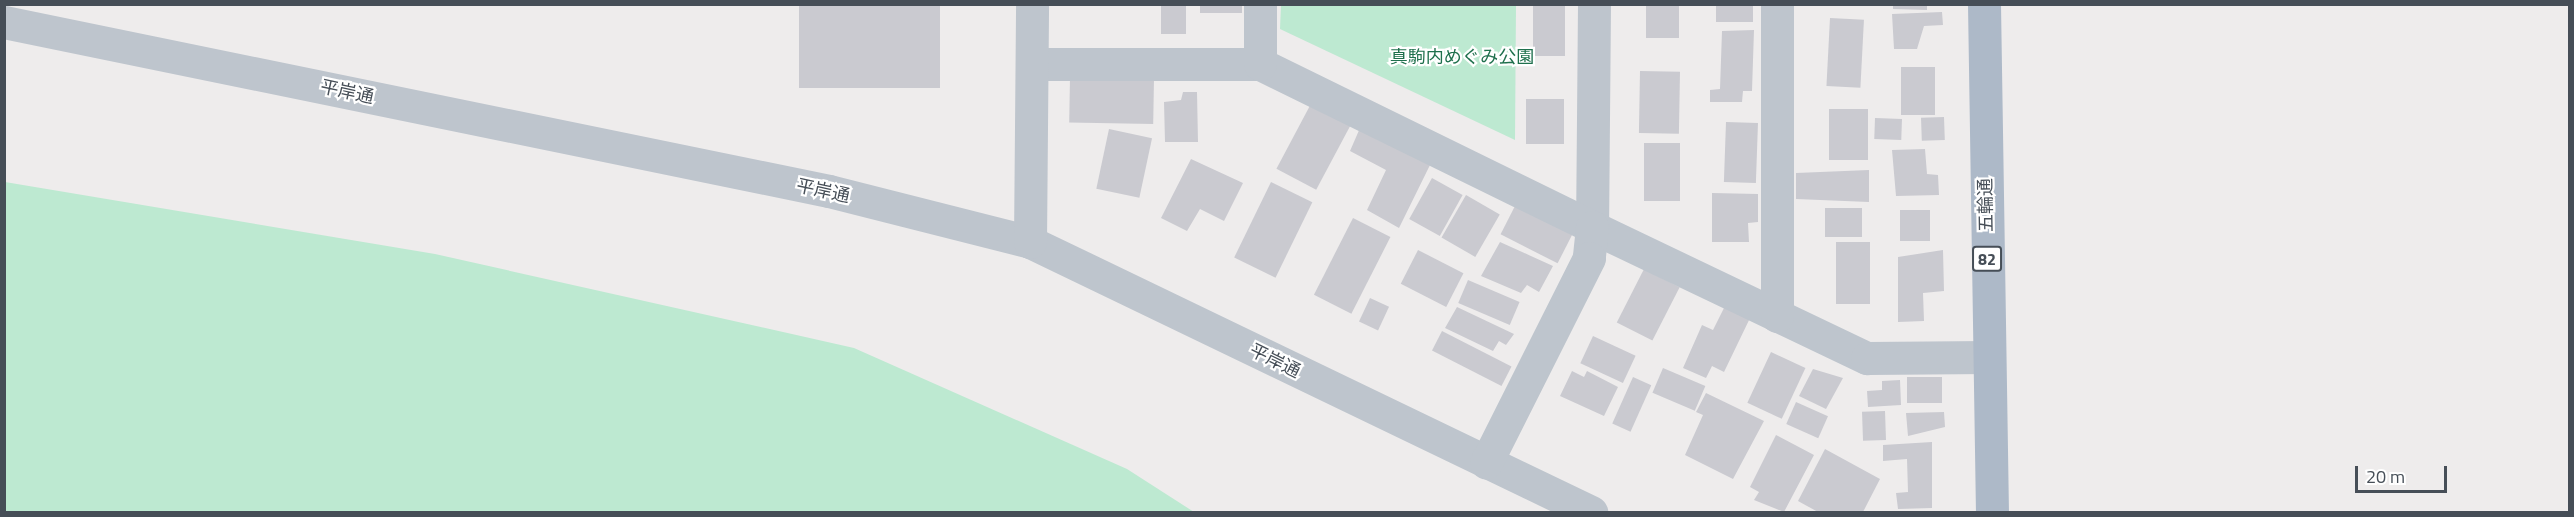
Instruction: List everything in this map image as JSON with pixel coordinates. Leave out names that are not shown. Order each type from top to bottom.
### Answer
[{"type":"main road","name":"五輪通","points":[[1984,4],[1992,513]]},
{"type":"street","points":[[1030,242],[1032,4]]},
{"type":"street","points":[[1260,4],[1260,64]]},
{"type":"street","points":[[1486,463],[1589,258],[1592,227],[1594,4]]},
{"type":"street","points":[[1777,4],[1777,316]]},
{"type":"street","name":"平岸通","points":[[4,22],[829,191],[1030,242],[1591,513]]},
{"type":"street","points":[[1032,64],[1260,64],[1592,227],[1867,358],[1988,357]]},
{"type":"green space","name":"真駒内めぐみ公園","points":[[1281,5],[1516,5],[1515,140],[1280,29]]},
{"type":"green space","points":[[5,182],[435,254],[854,348],[1127,469],[1194,512],[5,512]]},
{"type":"building","points":[[799,4],[940,4],[940,88],[799,88]]},
{"type":"building","points":[[1200,4],[1242,4],[1242,13],[1200,13]]},
{"type":"building","points":[[1533,4],[1565,4],[1565,56],[1533,56]]},
{"type":"building","points":[[1646,4],[1679,4],[1679,38],[1646,38]]},
{"type":"building","points":[[1716,4],[1753,4],[1753,22],[1716,22]]},
{"type":"building","points":[[1893,4],[1927,4],[1927,10],[1893,9]]},
{"type":"building","points":[[1161,5],[1186,5],[1186,34],[1161,34]]},
{"type":"building","points":[[1942,12],[1943,25],[1924,26],[1917,49],[1894,49],[1892,14]]},
{"type":"building","points":[[1830,18],[1864,20],[1860,88],[1826,86]]},
{"type":"building","points":[[1754,30],[1752,91],[1743,91],[1742,102],[1710,102],[1710,90],[1720,89],[1722,31]]},
{"type":"building","points":[[1901,67],[1935,67],[1935,115],[1901,115]]},
{"type":"building","points":[[1640,71],[1680,72],[1679,134],[1639,133]]},
{"type":"building","points":[[1070,77],[1154,78],[1153,124],[1069,123]]},
{"type":"building","points":[[1183,92],[1197,92],[1198,142],[1165,142],[1164,102],[1181,100]]},
{"type":"building","points":[[1314,98],[1354,119],[1316,190],[1276,169]]},
{"type":"building","points":[[1526,99],[1564,99],[1564,144],[1526,144]]},
{"type":"building","points":[[1829,109],[1868,109],[1868,160],[1829,160]]},
{"type":"building","points":[[1944,117],[1945,140],[1922,141],[1921,118]]},
{"type":"building","points":[[1875,118],[1902,119],[1901,140],[1874,139]]},
{"type":"building","points":[[1726,122],[1758,123],[1756,183],[1724,182]]},
{"type":"building","points":[[1360,128],[1430,165],[1399,228],[1367,210],[1386,170],[1350,151]]},
{"type":"building","points":[[1109,129],[1152,138],[1139,198],[1096,189]]},
{"type":"building","points":[[1644,143],[1680,143],[1680,201],[1644,201]]},
{"type":"building","points":[[1925,149],[1927,174],[1938,175],[1939,195],[1896,196],[1892,150]]},
{"type":"building","points":[[1191,159],[1243,183],[1224,221],[1200,209],[1187,231],[1161,218]]},
{"type":"building","points":[[1869,170],[1869,202],[1796,199],[1796,173]]},
{"type":"building","points":[[1432,178],[1463,195],[1440,236],[1409,219]]},
{"type":"building","points":[[1271,182],[1312,202],[1276,278],[1234,257]]},
{"type":"building","points":[[1712,193],[1758,194],[1758,222],[1748,223],[1749,242],[1712,242]]},
{"type":"building","points":[[1466,195],[1500,214],[1475,257],[1442,237]]},
{"type":"building","points":[[1516,204],[1573,233],[1558,263],[1501,234]]},
{"type":"building","points":[[1825,208],[1862,208],[1862,237],[1825,237]]},
{"type":"building","points":[[1900,210],[1930,210],[1930,241],[1900,241]]},
{"type":"building","points":[[1353,218],[1390,237],[1351,314],[1314,295]]},
{"type":"building","points":[[1500,242],[1553,266],[1539,292],[1527,285],[1521,293],[1481,276]]},
{"type":"building","points":[[1836,242],[1870,242],[1870,304],[1836,304]]},
{"type":"building","points":[[1418,250],[1463,273],[1446,307],[1401,284]]},
{"type":"building","points":[[1943,250],[1944,291],[1923,293],[1924,321],[1898,322],[1898,257]]},
{"type":"building","points":[[1644,269],[1680,287],[1652,341],[1617,322]]},
{"type":"building","points":[[1468,280],[1520,302],[1510,325],[1458,303]]},
{"type":"building","points":[[1370,298],[1389,307],[1378,330],[1359,322]]},
{"type":"building","points":[[1726,304],[1751,316],[1724,372],[1712,366],[1706,378],[1683,368],[1702,325],[1713,330]]},
{"type":"building","points":[[1457,307],[1514,334],[1506,345],[1499,341],[1493,351],[1445,328]]},
{"type":"building","points":[[1442,331],[1511,366],[1502,386],[1432,351]]},
{"type":"building","points":[[1593,336],[1636,356],[1623,383],[1580,363]]},
{"type":"building","points":[[1771,352],[1805,368],[1782,419],[1747,403]]},
{"type":"building","points":[[1663,368],[1705,386],[1695,411],[1652,393]]},
{"type":"building","points":[[1813,369],[1843,378],[1826,409],[1799,396]]},
{"type":"building","points":[[1572,371],[1584,377],[1587,371],[1618,387],[1604,416],[1560,396]]},
{"type":"building","points":[[1633,377],[1651,385],[1631,432],[1612,424]]},
{"type":"building","points":[[1907,377],[1942,377],[1942,403],[1907,403]]},
{"type":"building","points":[[1900,380],[1901,405],[1868,407],[1867,391],[1882,390],[1882,381]]},
{"type":"building","points":[[1706,393],[1764,421],[1733,479],[1685,455],[1703,415],[1696,412]]},
{"type":"building","points":[[1796,402],[1828,416],[1818,438],[1786,424]]},
{"type":"building","points":[[1885,411],[1886,440],[1863,441],[1862,412]]},
{"type":"building","points":[[1944,412],[1945,427],[1908,436],[1906,413]]},
{"type":"building","points":[[1776,435],[1814,455],[1784,512],[1754,500],[1759,492],[1750,487]]},
{"type":"building","points":[[1932,442],[1932,508],[1898,509],[1896,493],[1908,492],[1907,459],[1883,461],[1883,445]]},
{"type":"building","points":[[1825,449],[1880,479],[1863,512],[1818,512],[1798,501]]}]
